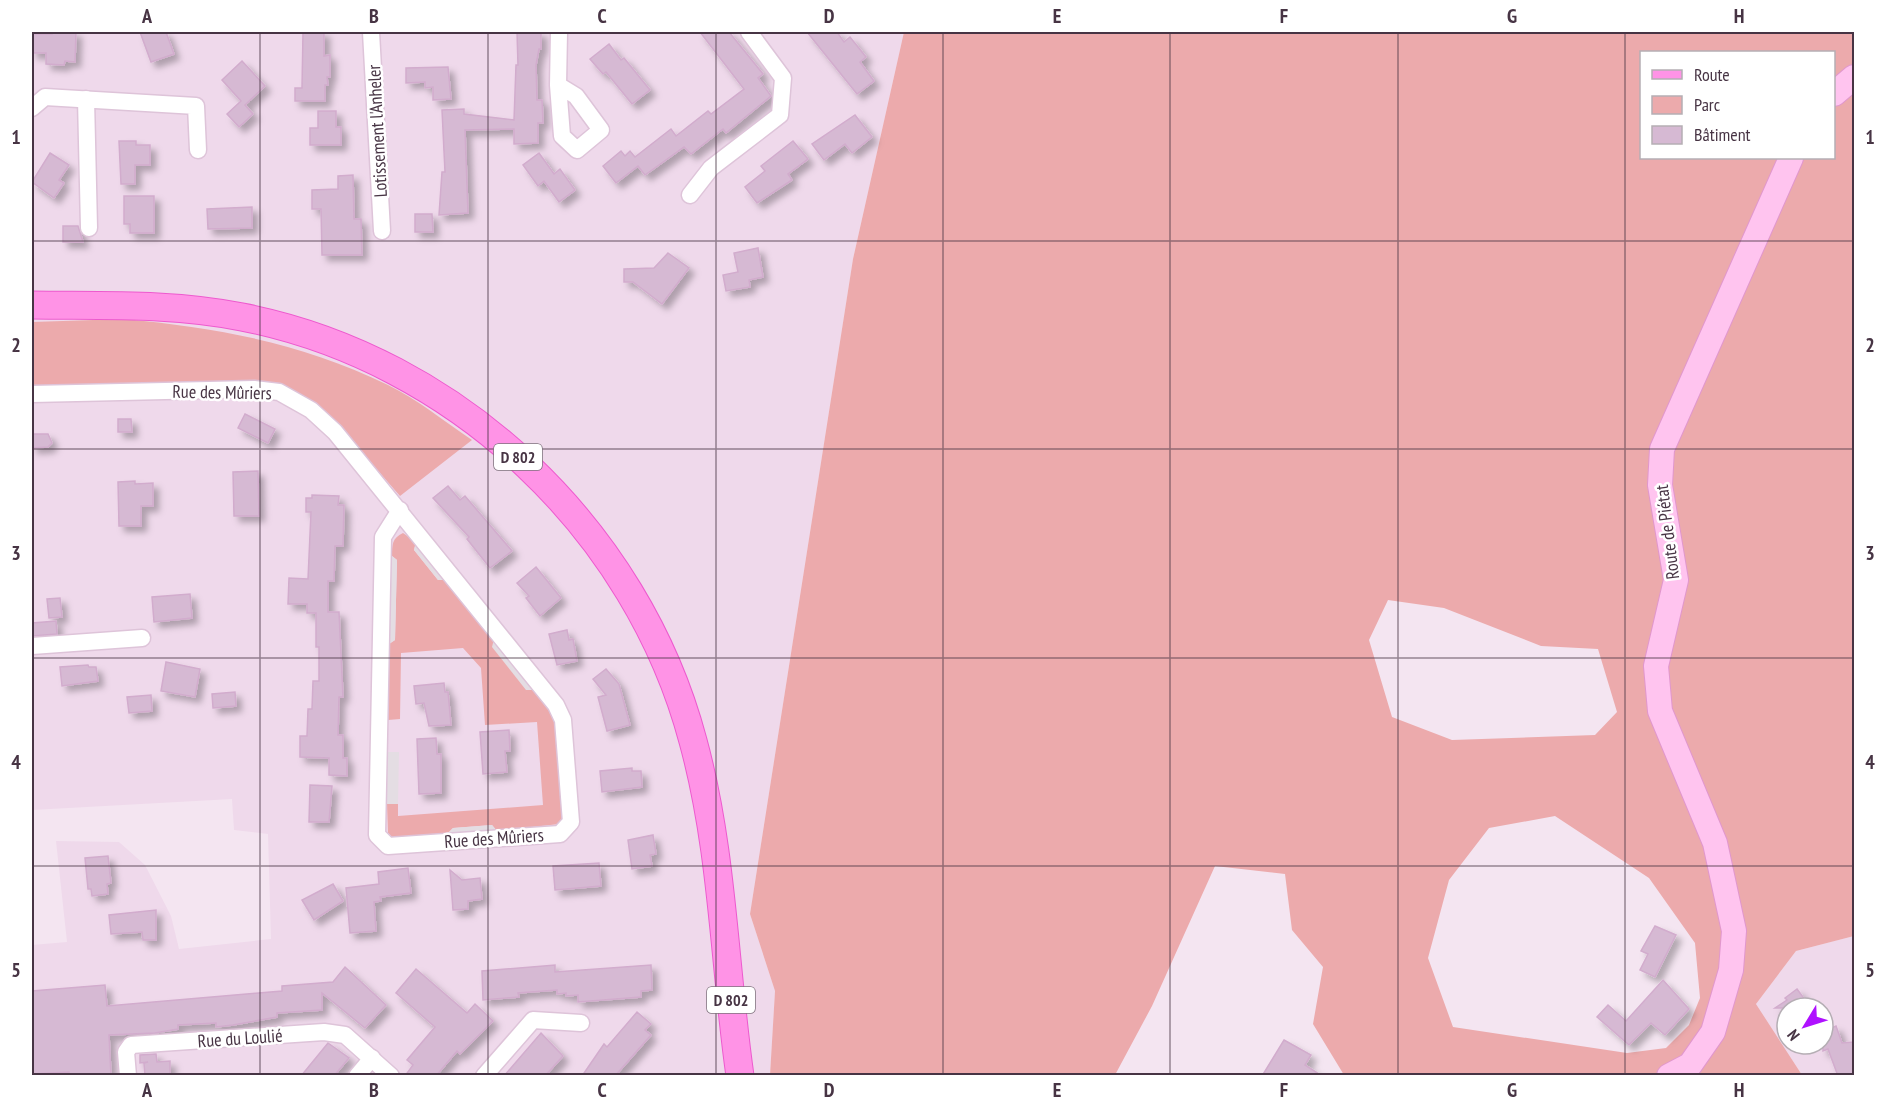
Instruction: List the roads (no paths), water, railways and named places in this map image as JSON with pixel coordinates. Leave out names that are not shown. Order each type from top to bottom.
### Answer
[{"type":"main road","name":"D 802","points":[[32,305],[191,309],[244,317],[304,333],[359,355],[420,385],[470,417],[542,478],[582,523],[630,593],[657,643],[677,690],[693,741],[707,806],[740,1076]]},
{"type":"street","name":"Lotissement l'Anheler","points":[[371,32],[382,231]]},
{"type":"street","points":[[558,85],[559,32]]},
{"type":"street","points":[[690,195],[711,168],[780,115],[783,78],[749,32]]},
{"type":"street","points":[[1835,92],[1854,77]]},
{"type":"street","points":[[32,108],[45,97],[196,106],[198,150]]},
{"type":"street","points":[[86,99],[89,228]]},
{"type":"street","name":"Route de Piétat","points":[[1669,1076],[1690,1065],[1713,1032],[1731,970],[1734,931],[1714,843],[1660,711],[1656,666],[1676,580],[1660,485],[1662,449],[1791,159]]},
{"type":"street","name":"Rue des Mûriers","points":[[32,394],[254,389],[279,392],[310,410],[335,432],[400,510],[556,705],[562,720],[571,822],[560,834],[388,846],[377,836],[383,537],[400,510]]},
{"type":"street","points":[[32,646],[142,638]]},
{"type":"street","points":[[484,1076],[533,1020],[581,1023]]},
{"type":"street","name":"Rue du Loulié","points":[[128,1076],[126,1052],[131,1046],[313,1032],[345,1035],[390,1076]]},
{"type":"street","points":[[357,1076],[372,1058]]}]
